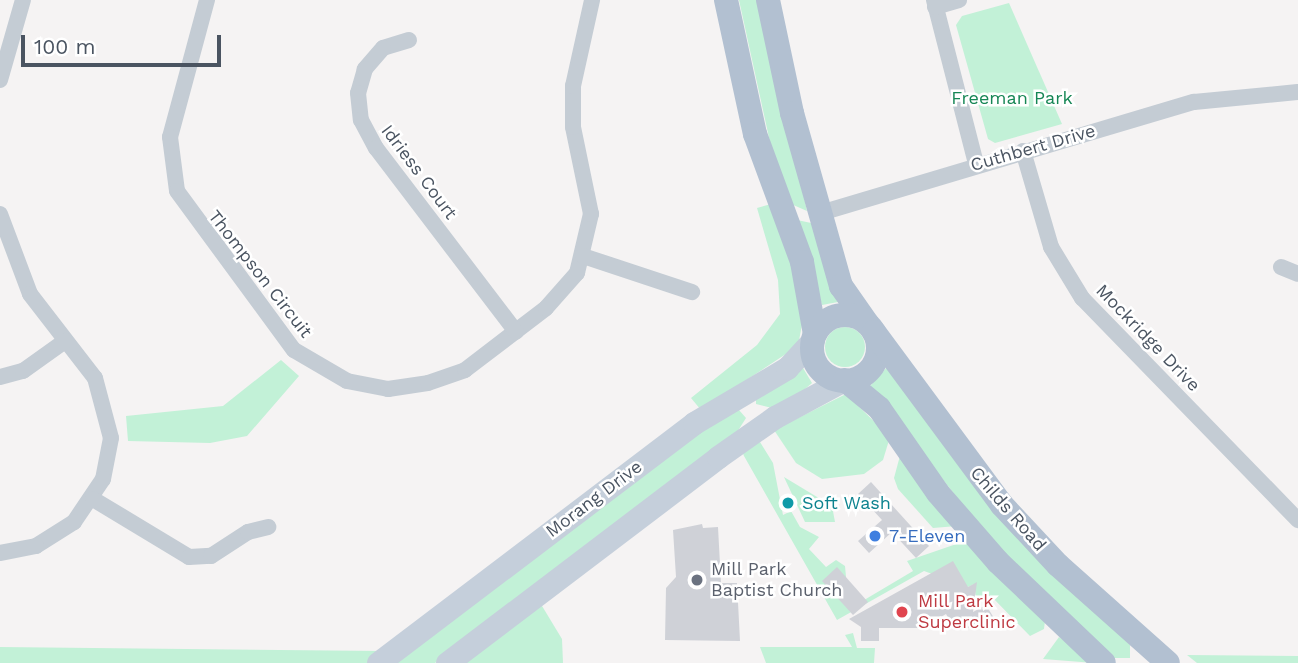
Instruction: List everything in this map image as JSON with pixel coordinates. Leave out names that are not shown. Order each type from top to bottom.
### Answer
[{"type":"main road","points":[[726,0],[742,83],[776,199],[806,277],[819,368],[844,380],[878,408],[938,493],[998,562],[1104,663]]},
{"type":"main road","name":"Childs Road","points":[[768,0],[792,113],[824,212],[841,286],[1002,505],[1151,658]]},
{"type":"main road","name":"Cuthbert Drive","points":[[776,199],[799,215],[824,212]]},
{"type":"main road","points":[[447,663],[762,426],[873,365],[870,328],[838,316],[814,337]]},
{"type":"main road","name":"Morang Drive","points":[[378,663],[740,392],[788,368],[814,337]]},
{"type":"main road","points":[[740,392],[762,426]]},
{"type":"street","points":[[0,80],[23,0]]},
{"type":"street","name":"Thompson Circuit","points":[[207,0],[170,137],[172,172],[193,220],[294,350],[346,382],[409,388],[465,370],[516,332],[559,297],[583,256],[591,214],[573,106],[592,0]]},
{"type":"street","points":[[958,0],[935,3],[976,164]]},
{"type":"street","name":"Idriess Court","points":[[409,40],[383,48],[365,69],[358,93],[361,120],[376,148],[516,332]]},
{"type":"street","name":"Cuthbert Drive","points":[[824,212],[976,164],[1194,102],[1298,92]]},
{"type":"street","name":"Mockridge Drive","points":[[1023,151],[1051,247],[1069,280],[1298,520]]},
{"type":"street","points":[[0,214],[30,294],[95,378],[110,423],[108,466],[93,499],[52,539],[0,553]]},
{"type":"street","points":[[583,256],[692,292]]},
{"type":"street","points":[[1281,267],[1298,274]]},
{"type":"street","points":[[0,377],[23,371],[65,341]]},
{"type":"street","points":[[93,499],[189,557],[211,556],[248,532],[268,527]]},
{"type":"green space","points":[[739,0],[761,0],[807,211],[791,204],[780,188]]},
{"type":"green space","name":"Freeman Park","points":[[1009,3],[1062,124],[995,143],[988,139],[956,25],[962,16]]},
{"type":"green space","points":[[771,204],[793,261],[803,319],[798,346],[701,410],[691,398],[757,345],[780,314],[778,280],[757,208]]},
{"type":"green space","points":[[797,220],[816,224],[838,302],[822,305]]},
{"type":"green space","points":[[845,327],[853,328],[859,333],[864,339],[864,355],[859,361],[853,366],[845,367],[837,366],[831,361],[826,355],[825,347],[826,339],[831,333],[837,328]]},
{"type":"green space","points":[[281,360],[299,376],[247,436],[210,443],[128,441],[126,416],[223,406]]},
{"type":"green space","points":[[888,366],[1130,645],[1130,658],[1112,658],[1011,567],[870,386]]},
{"type":"green space","points":[[803,368],[812,383],[804,390],[772,408],[756,404],[756,397]]},
{"type":"green space","points":[[846,394],[890,437],[883,460],[864,474],[822,479],[796,463],[774,430]]},
{"type":"green space","points":[[739,410],[746,418],[734,437],[435,663],[389,663],[712,419]]},
{"type":"green space","points":[[760,442],[773,463],[783,515],[791,511],[800,527],[819,537],[809,549],[826,567],[836,560],[845,566],[849,609],[913,571],[907,561],[968,540],[1045,621],[1044,629],[1030,636],[992,597],[976,598],[974,584],[968,587],[924,571],[837,620],[741,449]]},
{"type":"green space","points":[[901,452],[957,526],[933,528],[898,489],[894,478]]},
{"type":"green space","points":[[784,477],[832,506],[835,522],[805,522]]},
{"type":"green space","points":[[539,601],[562,639],[563,663],[457,663]]},
{"type":"green space","points":[[853,633],[857,648],[875,648],[874,663],[766,663],[760,647],[852,647],[845,635]]},
{"type":"green space","points":[[1059,637],[1094,663],[1043,659]]},
{"type":"green space","points":[[0,647],[383,651],[367,663],[0,663]]},
{"type":"green space","points":[[1187,655],[1298,656],[1298,663],[1197,663]]},
{"type":"building","points":[[871,482],[929,546],[916,558],[892,532],[869,553],[858,541],[882,520],[858,494]]},
{"type":"building","name":"Mill Park Baptist Church","points":[[702,524],[703,528],[718,527],[721,583],[737,583],[740,641],[665,640],[666,588],[676,577],[673,530]]},
{"type":"building","points":[[953,561],[968,587],[977,582],[973,612],[986,605],[997,623],[955,630],[946,614],[922,628],[879,628],[879,641],[861,641],[861,627],[849,619]]},
{"type":"building","points":[[837,567],[868,602],[853,615],[822,581]]},
{"type":"place","name":"Soft Wash","points":[[788,503]]},
{"type":"place","name":"7-Eleven","points":[[875,536]]},
{"type":"place","name":"Mill Park Baptist Church","points":[[697,580]]},
{"type":"place","name":"Mill Park Superclinic","points":[[902,612]]}]
